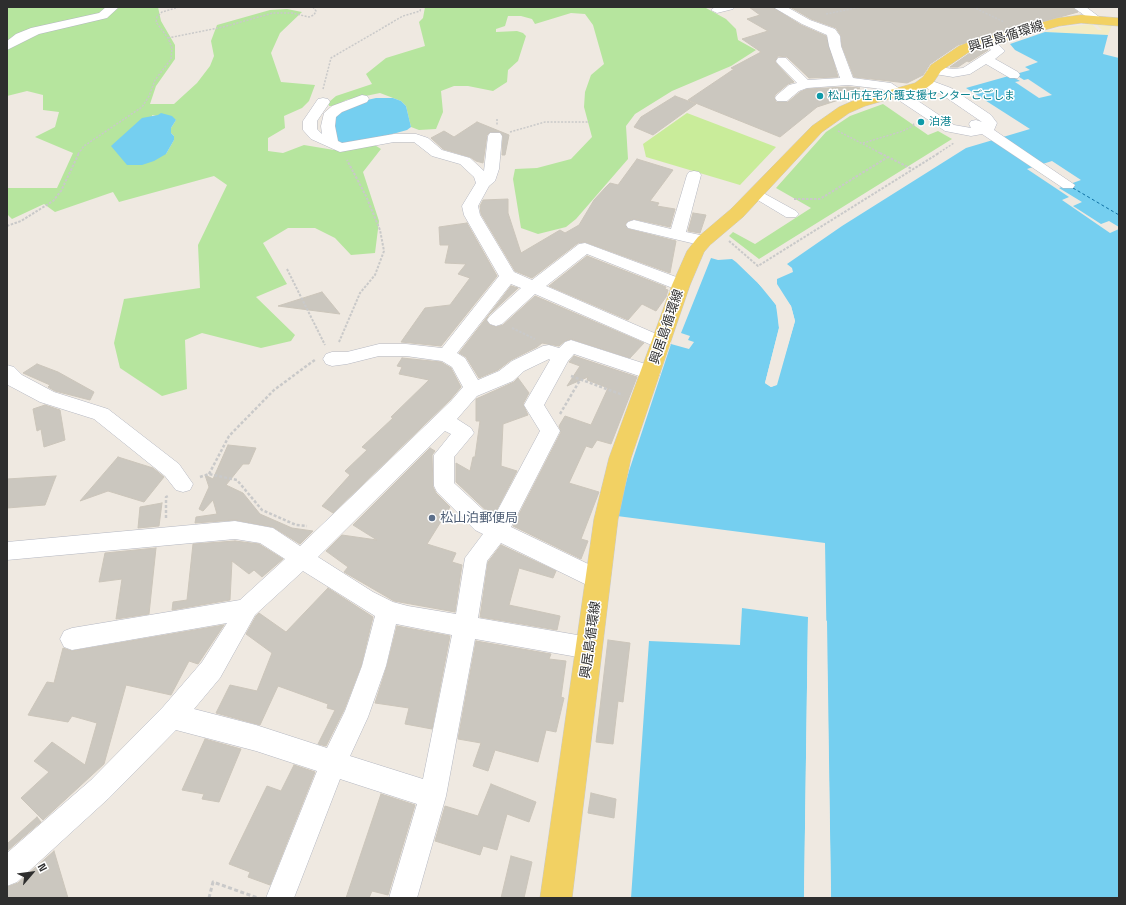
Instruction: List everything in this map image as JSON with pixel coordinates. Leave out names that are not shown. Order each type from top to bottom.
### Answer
[{"type":"main road","name":"興居島循環線","points":[[556,898],[606,519],[620,458],[662,343],[681,285],[696,251],[737,213],[824,124],[835,115],[860,103],[898,93],[926,79],[964,49],[987,50],[1025,31],[1058,22],[1096,19],[1119,22]]},
{"type":"street","points":[[7,46],[20,37],[50,26],[103,16],[113,7]]},
{"type":"street","points":[[717,10],[729,7]]},
{"type":"street","points":[[779,7],[804,21],[831,32],[834,36],[835,46],[848,81]]},
{"type":"street","points":[[1079,7],[1096,19]]},
{"type":"street","points":[[987,50],[1014,75]]},
{"type":"street","points":[[782,62],[805,84]]},
{"type":"street","points":[[926,79],[986,118],[990,123],[988,129],[986,130]]},
{"type":"street","points":[[782,98],[794,88],[805,84],[848,81],[886,86],[950,128],[971,132],[986,130],[1068,184]]},
{"type":"street","points":[[336,145],[328,126],[329,116],[337,109],[362,99]]},
{"type":"street","points":[[323,102],[310,121],[310,130],[316,136],[336,145],[394,138],[416,138],[423,141],[437,153],[465,160],[482,176],[483,183]]},
{"type":"street","points":[[496,136],[492,169],[488,181],[483,183],[470,206],[472,215],[508,276],[662,343]]},
{"type":"street","points":[[677,235],[694,175]]},
{"type":"street","points":[[756,193],[791,214]]},
{"type":"street","points":[[634,225],[677,235],[711,236]]},
{"type":"street","points":[[496,320],[533,287],[585,248],[681,285]]},
{"type":"street","points":[[446,355],[508,276]]},
{"type":"street","points":[[404,898],[433,796],[465,626],[476,558],[498,531],[550,431],[534,405],[555,359],[571,346],[651,373]]},
{"type":"street","points":[[332,359],[347,358],[379,350],[406,350],[446,355],[458,362],[473,389]]},
{"type":"street","points":[[7,872],[100,789],[172,716],[211,670],[243,617],[246,609],[335,528],[444,421],[473,389],[506,376],[518,366],[555,359]]},
{"type":"street","points":[[7,372],[15,380],[47,396],[100,414],[172,470],[183,484]]},
{"type":"street","points":[[444,421],[464,433],[444,455],[444,486],[483,524],[599,580]]},
{"type":"street","points":[[7,551],[235,530],[265,535],[365,599],[388,611],[408,618],[465,626],[589,648]]},
{"type":"street","points":[[72,639],[246,609]]},
{"type":"street","points":[[280,898],[333,763],[355,717],[374,666],[388,611]]},
{"type":"street","points":[[172,716],[256,738],[433,796]]},
{"type":"path","points":[[7,226],[21,221],[53,201],[60,191],[78,154],[84,146],[142,107],[149,96],[155,80],[171,59],[172,48],[168,38],[156,22],[157,17],[162,12],[179,7]]},
{"type":"path","points":[[168,38],[223,27],[273,13],[292,12],[309,17],[314,16],[316,11],[313,7]]},
{"type":"path","points":[[323,102],[324,85],[331,58],[404,16],[420,11],[421,7]]},
{"type":"path","points":[[804,21],[861,7]]},
{"type":"path","points":[[973,7],[1025,31]]},
{"type":"path","points":[[862,144],[903,131],[915,125],[910,121]]},
{"type":"path","points":[[496,136],[545,122],[590,122]]},
{"type":"path","points":[[824,124],[913,169]]},
{"type":"path","points":[[711,236],[758,266],[971,132]]},
{"type":"path","points":[[332,359],[360,293],[375,275],[384,251],[380,230],[366,196],[336,145]]},
{"type":"path","points":[[795,198],[820,199],[888,157]]},
{"type":"path","points":[[287,269],[332,359]]},
{"type":"path","points":[[496,320],[541,342],[555,359],[580,380],[641,402]]},
{"type":"path","points":[[209,474],[229,436],[274,390],[311,361],[318,358],[332,359]]},
{"type":"path","points":[[550,431],[580,380]]},
{"type":"path","points":[[165,537],[166,497],[183,484],[209,474],[237,480],[262,510],[296,525],[335,528]]},
{"type":"path","points":[[209,898],[213,882],[258,898]]},
{"type":"green space","points":[[7,7],[158,7],[161,21],[175,45],[175,59],[156,86],[150,104],[174,104],[197,83],[210,66],[214,56],[211,41],[217,25],[270,10],[287,9],[302,12],[280,33],[271,53],[281,82],[315,85],[309,101],[302,108],[284,116],[285,128],[268,138],[268,151],[283,153],[304,145],[334,150],[373,144],[381,149],[363,172],[379,221],[375,253],[351,255],[335,238],[315,228],[288,228],[263,243],[287,284],[256,297],[295,335],[291,341],[261,348],[202,333],[185,340],[187,389],[162,396],[120,368],[114,343],[124,299],[200,288],[198,245],[227,185],[214,176],[119,202],[113,192],[55,212],[44,204],[12,219],[7,214],[7,188],[57,188],[73,153],[35,137],[55,127],[59,112],[43,110],[43,95],[27,91],[7,96]],"holes":[[[152,115],[176,120],[171,128],[171,133],[174,136],[174,140],[166,154]]]},
{"type":"green space","points":[[425,7],[706,8],[726,19],[736,29],[738,40],[756,50],[731,66],[672,91],[635,114],[626,126],[628,159],[576,219],[566,227],[538,234],[521,228],[513,179],[515,169],[537,168],[571,159],[592,137],[584,107],[585,92],[591,75],[604,64],[593,25],[585,14],[571,13],[535,24],[532,19],[521,16],[508,16],[505,26],[496,29],[496,32],[517,31],[526,36],[518,61],[508,70],[507,82],[493,91],[468,86],[454,86],[441,91],[443,112],[436,129],[419,130],[411,127],[406,106],[401,101],[380,93],[346,100],[336,106],[329,106],[329,102],[336,96],[372,84],[366,74],[386,58],[425,46],[419,22],[423,18]]},
{"type":"green space","points":[[883,104],[928,135],[938,131],[952,139],[759,259],[729,236],[733,232],[755,244],[811,208],[776,188],[826,132],[850,116]]},
{"type":"green space","points":[[687,113],[776,147],[740,185],[646,157],[643,144]]},
{"type":"sand","points":[[1092,24],[1098,30],[1102,30],[1096,24],[1112,25],[1108,35],[1045,32],[1064,27]]},
{"type":"water","points":[[1045,32],[1108,35],[1103,54],[1119,58],[1119,898],[831,898],[825,543],[617,516],[629,471],[671,344],[689,349],[694,342],[688,340],[690,336],[681,333],[711,258],[718,260],[732,259],[766,291],[776,305],[779,328],[765,383],[771,387],[776,385],[795,321],[791,306],[777,284],[777,279],[793,272],[792,268],[787,264],[842,226],[966,148],[1030,129],[966,88],[1030,70],[1025,67],[1038,62],[1015,50],[1010,44]]},
{"type":"water","points":[[376,98],[393,98],[401,101],[406,106],[411,127],[407,130],[389,135],[340,144],[335,141],[331,120],[337,113],[363,101]]},
{"type":"water","points":[[161,113],[172,116],[176,120],[171,128],[171,133],[174,136],[174,140],[166,154],[154,161],[142,165],[127,165],[111,146],[142,118]]},
{"type":"water","points":[[742,608],[808,617],[804,898],[631,898],[649,641],[740,645]]},
{"type":"pier","points":[[1016,75],[1024,80],[1028,79],[1052,95],[1039,98],[1015,82],[1020,81],[1011,76]]},
{"type":"pier","points":[[1052,161],[1081,180],[1059,188],[1082,202],[1073,206],[1101,224],[1109,221],[1119,227],[1119,229],[1110,233],[1062,200],[1069,197],[1027,169]]},
{"type":"pier","points":[[760,282],[778,304],[780,313],[781,328],[768,382],[771,385],[775,384],[793,321],[790,307],[782,296],[791,306],[795,321],[777,385],[771,387],[765,383],[779,328],[778,313],[776,305],[758,283]]},
{"type":"pier","points":[[808,617],[810,618],[806,898],[804,898]]},
{"type":"pier","points":[[825,620],[827,621],[831,898],[829,898]]},
{"type":"building","points":[[749,7],[772,7],[801,25],[826,36],[838,77],[809,78],[787,57],[778,56],[775,62],[794,82],[788,84],[776,94],[774,97],[776,102],[788,102],[800,92],[807,89],[848,87],[860,88],[849,92],[854,95],[817,107],[780,137],[688,100],[734,69],[731,68],[761,52],[742,39],[768,31],[747,19],[760,15]]},
{"type":"building","points":[[790,7],[1072,7],[1078,12],[958,45],[930,64],[923,75],[907,83],[854,77],[842,46],[841,36],[836,28],[811,19]]},
{"type":"building","points":[[983,48],[988,50],[958,67],[950,67],[970,53]]},
{"type":"building","points":[[675,96],[696,104],[653,135],[634,127],[641,117]]},
{"type":"building","points":[[477,122],[509,135],[505,155],[502,155],[503,136],[500,132],[490,132],[487,135],[483,163],[470,157],[443,149],[431,138],[444,131],[454,137]]},
{"type":"building","points":[[637,159],[673,170],[650,201],[659,203],[657,206],[675,209],[670,227],[634,219],[625,224],[628,229],[676,241],[670,273],[585,242],[578,243],[532,278],[515,271],[481,214],[480,206],[483,200],[508,199],[508,213],[521,253],[560,230],[565,233],[579,225],[594,200],[610,183],[618,185]]},
{"type":"building","points":[[693,213],[706,215],[700,233],[688,231]]},
{"type":"building","points":[[467,223],[497,276],[441,346],[401,342],[425,308],[450,305],[470,278],[458,274],[466,264],[445,263],[449,245],[440,245],[439,227]]},
{"type":"building","points":[[587,256],[666,287],[665,289],[668,290],[666,297],[656,311],[642,304],[628,320],[549,286]]},
{"type":"building","points":[[511,286],[518,288],[489,315],[486,320],[490,325],[496,327],[503,325],[535,296],[644,343],[630,358],[571,339],[565,341],[559,346],[542,343],[511,360],[498,370],[479,378],[466,357],[459,353]]},
{"type":"building","points":[[322,292],[340,314],[278,306]]},
{"type":"building","points":[[574,356],[637,377],[611,444],[597,440],[592,448],[586,446],[569,483],[599,492],[581,539],[588,541],[581,559],[513,526],[561,432],[559,426],[565,416],[591,425],[608,388],[587,380],[588,377],[567,386],[580,366],[569,362]]},
{"type":"building","points":[[402,358],[441,362],[451,368],[461,387],[450,400],[333,513],[322,506],[350,475],[345,471],[367,450],[362,447],[393,418],[391,417],[429,380],[399,374],[402,367],[397,366]]},
{"type":"building","points":[[37,364],[58,372],[94,392],[90,400],[55,391],[48,387],[50,385],[23,373]]},
{"type":"building","points":[[518,378],[529,393],[523,404],[528,415],[503,424],[501,466],[517,471],[493,517],[456,482],[456,463],[470,471],[473,457],[475,457],[480,421],[476,421],[476,399],[514,382]]},
{"type":"building","points":[[45,405],[60,410],[65,440],[44,447],[41,429],[37,431],[33,409]]},
{"type":"building","points":[[228,445],[256,448],[249,464],[243,464],[226,485],[243,493],[260,514],[292,528],[313,531],[300,544],[273,527],[235,520],[195,523],[196,517],[217,514],[213,500],[203,511],[199,509],[209,487],[205,475],[213,479]]},
{"type":"building","points":[[430,448],[435,451],[432,455],[433,487],[436,493],[450,507],[427,544],[456,553],[452,562],[462,565],[455,612],[394,601],[344,572],[348,567],[326,551],[342,535],[377,540],[353,525]]},
{"type":"building","points":[[118,457],[153,468],[164,477],[144,502],[108,491],[80,501]]},
{"type":"building","points":[[56,476],[45,505],[7,508],[7,479]]},
{"type":"building","points":[[162,503],[159,526],[138,528],[140,507]]},
{"type":"building","points":[[235,541],[259,544],[283,559],[262,577],[254,570],[249,574],[232,561],[230,600],[172,610],[173,602],[187,600],[193,544]]},
{"type":"building","points":[[501,545],[556,571],[553,578],[519,568],[509,605],[560,616],[557,630],[480,617],[488,562]]},
{"type":"building","points":[[156,548],[149,614],[116,619],[122,579],[99,582],[105,553]]},
{"type":"building","points":[[328,588],[373,617],[361,666],[344,710],[326,746],[318,744],[335,710],[327,708],[328,704],[278,686],[260,725],[216,713],[230,685],[257,691],[272,653],[246,634],[256,616],[259,613],[286,632]]},
{"type":"building","points":[[224,625],[198,664],[189,661],[171,695],[126,685],[104,764],[43,820],[21,798],[49,772],[34,761],[52,742],[85,765],[97,723],[72,716],[68,722],[28,715],[47,682],[54,683],[63,648],[72,651]]},
{"type":"building","points":[[397,626],[450,636],[432,729],[405,724],[409,708],[375,703],[387,666]]},
{"type":"building","points":[[608,640],[630,643],[623,702],[618,701],[613,744],[596,742]]},
{"type":"building","points":[[476,641],[551,654],[549,659],[566,661],[561,697],[564,698],[556,732],[546,730],[538,762],[495,750],[488,771],[473,766],[481,743],[458,739]]},
{"type":"building","points":[[205,739],[241,749],[219,802],[202,799],[204,794],[182,790]]},
{"type":"building","points":[[294,765],[315,772],[270,885],[248,877],[250,872],[229,864],[267,786],[281,791]]},
{"type":"building","points":[[491,784],[536,802],[529,822],[507,814],[497,850],[483,846],[480,855],[435,841],[445,806],[478,816]]},
{"type":"building","points":[[591,793],[616,799],[614,818],[588,813]]},
{"type":"building","points":[[381,794],[415,805],[388,895],[372,891],[369,898],[346,898]]},
{"type":"building","points":[[37,817],[41,822],[7,851],[7,844]]},
{"type":"building","points":[[54,851],[68,898],[7,898],[7,887],[18,883]]},
{"type":"building","points":[[511,856],[532,862],[524,898],[501,898]]},
{"type":"ferry route","points":[[1073,188],[1119,215]]},
{"type":"place","name":"松山市在宅介護支援センターごごしま","points":[[820,96]]},
{"type":"place","name":"泊港","points":[[921,122]]},
{"type":"place","name":"松山泊郵便局","points":[[432,518]]}]
